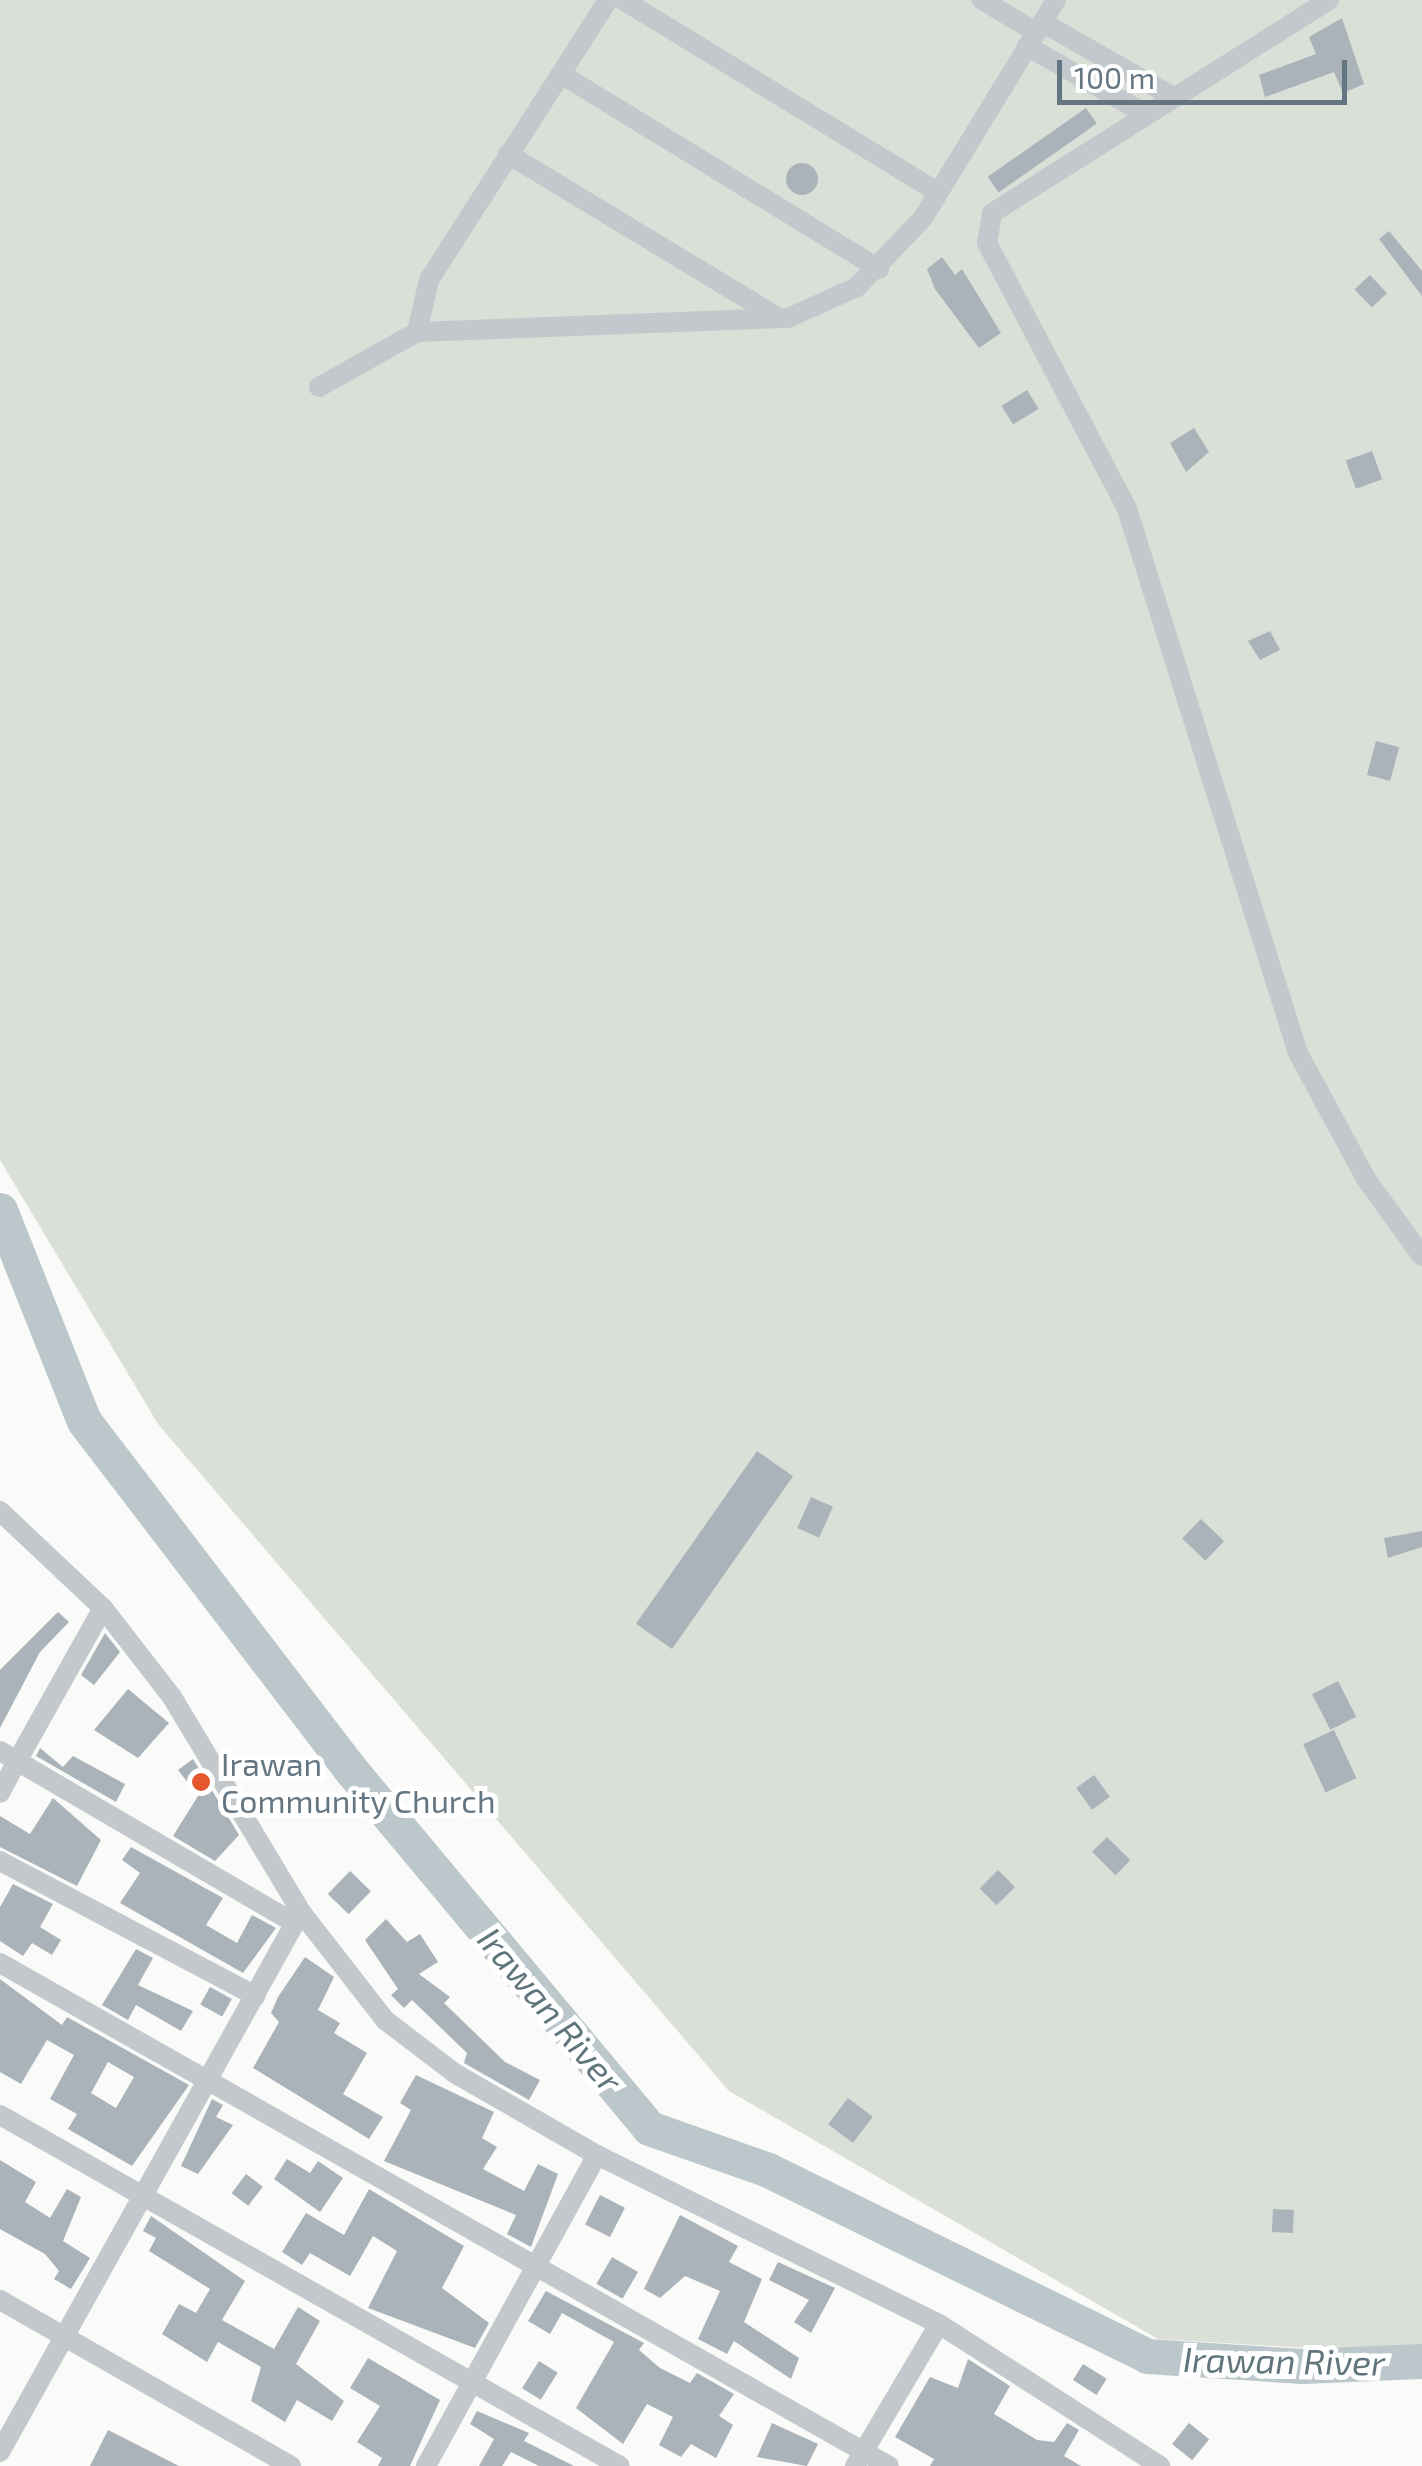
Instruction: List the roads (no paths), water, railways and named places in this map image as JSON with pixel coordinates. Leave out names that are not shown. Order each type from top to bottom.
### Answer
[{"type":"street","points":[[418,332],[428,280],[608,0]]},
{"type":"street","points":[[623,0],[938,192]]},
{"type":"street","points":[[982,0],[1035,33],[1147,115]]},
{"type":"street","points":[[319,387],[418,332],[780,318],[879,269],[938,192],[1056,0]]},
{"type":"street","points":[[1329,0],[1171,96],[992,213],[992,268],[1127,510],[1298,1054],[1366,1179],[1422,1256]]},
{"type":"street","points":[[1035,33],[1171,96]]},
{"type":"street","points":[[561,74],[879,269]]},
{"type":"street","points":[[508,154],[780,318]]},
{"type":"street","points":[[0,1510],[103,1608],[206,1749],[297,1917],[385,2020],[456,2074],[597,2155],[939,2324],[1160,2466]]},
{"type":"street","points":[[0,1793],[8,1756],[103,1608]]},
{"type":"street","points":[[8,1756],[297,1917]]},
{"type":"street","points":[[0,1861],[256,1996]]},
{"type":"street","points":[[0,2452],[211,2084],[297,1917]]},
{"type":"street","points":[[0,1963],[540,2265],[859,2459],[889,2466]]},
{"type":"street","points":[[0,2114],[620,2466]]},
{"type":"street","points":[[426,2466],[540,2265],[597,2155]]},
{"type":"street","points":[[0,2300],[291,2466]]},
{"type":"street","points":[[859,2459],[939,2324]]},
{"type":"waterway","name":"Irawan River","points":[[0,1210],[84,1421],[351,1770],[649,2128],[768,2170],[1147,2356],[1303,2366],[1422,2361]]},
{"type":"place","name":"Irawan Community Church","points":[[201,1782]]}]
